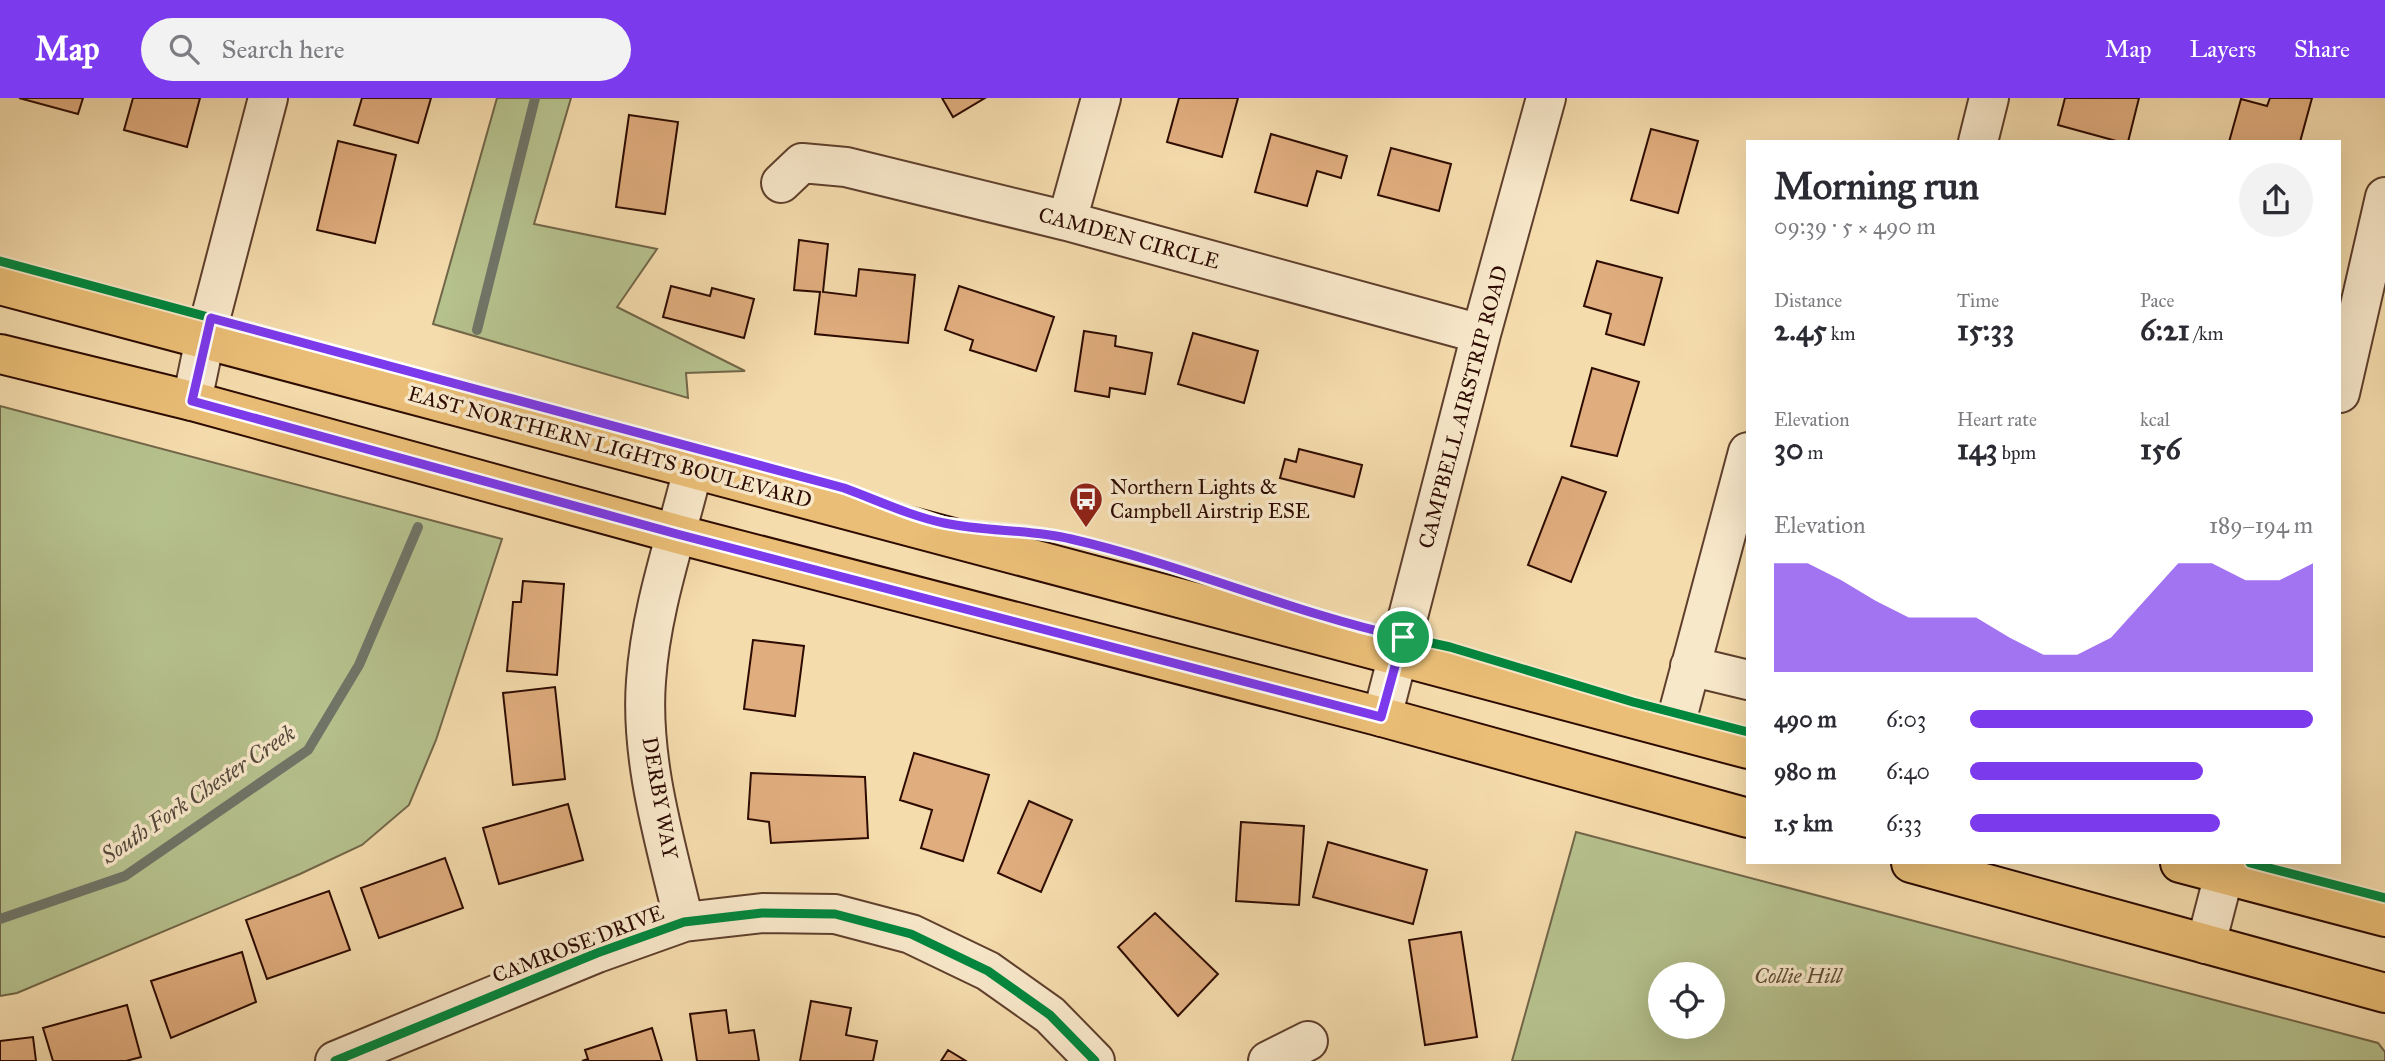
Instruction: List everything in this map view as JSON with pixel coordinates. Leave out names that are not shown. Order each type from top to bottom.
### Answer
[{"type":"main road","name":"EAST NORTHERN LIGHTS BOULEVARD","points":[[0,285],[1746,748]]},
{"type":"main road","points":[[0,354],[192,401],[677,534],[1381,717],[1746,817]]},
{"type":"main road","points":[[1915,864],[2385,993]]},
{"type":"main road","points":[[2188,864],[2225,869],[2385,917]]},
{"type":"street","points":[[192,401],[205,339],[268,98]]},
{"type":"street","points":[[1067,221],[1101,98]]},
{"type":"street","name":"CAMPBELL AIRSTRIP ROAD","points":[[1381,717],[1546,98]]},
{"type":"street","points":[[1978,140],[1989,98]]},
{"type":"street","name":"CAMDEN CIRCLE","points":[[781,183],[802,163],[846,167],[1067,221],[1481,334]]},
{"type":"street","points":[[2341,384],[2347,333],[2385,197]]},
{"type":"street","points":[[1674,729],[1746,459]]},
{"type":"street","name":"DERBY WAY","points":[[684,922],[657,806],[648,747],[646,682],[656,607],[693,469]]},
{"type":"street","points":[[1690,666],[1746,680]]},
{"type":"street","points":[[2206,944],[2225,869]]},
{"type":"street","name":"CAMROSE DRIVE","points":[[335,1061],[597,953],[684,922],[762,913],[835,914],[911,934],[988,971],[1050,1015],[1095,1061]]},
{"type":"street","points":[[1268,1061],[1308,1041]]},
{"type":"green space","points":[[497,98],[571,98],[534,224],[657,249],[617,307],[745,371],[686,373],[688,398],[433,324]]},
{"type":"green space","points":[[0,406],[502,539],[436,740],[409,805],[362,845],[300,874],[17,993],[0,996]]},
{"type":"green space","name":"Collie Hill","points":[[1576,832],[2378,1043],[2385,1052],[2385,1061],[1512,1061]]},
{"type":"building","points":[[19,98],[83,98],[78,114]]},
{"type":"building","points":[[133,98],[200,98],[187,147],[124,130]]},
{"type":"building","points":[[362,98],[431,98],[418,143],[354,125]]},
{"type":"building","points":[[942,98],[985,98],[953,117]]},
{"type":"building","points":[[1179,98],[1238,98],[1222,157],[1167,142]]},
{"type":"building","points":[[2065,98],[2139,98],[2128,140],[2113,140],[2058,125]]},
{"type":"building","points":[[2270,98],[2312,98],[2301,140],[2230,140],[2241,99],[2267,106]]},
{"type":"building","points":[[629,115],[678,122],[665,214],[616,207]]},
{"type":"building","points":[[1651,129],[1698,141],[1678,213],[1631,200]]},
{"type":"building","points":[[1271,134],[1347,156],[1341,178],[1317,171],[1307,206],[1255,192]]},
{"type":"building","points":[[338,141],[396,155],[375,243],[317,230]]},
{"type":"building","points":[[1391,148],[1451,164],[1439,211],[1378,195]]},
{"type":"building","points":[[799,240],[828,244],[823,292],[856,296],[859,269],[915,275],[908,343],[815,334],[820,292],[794,290]]},
{"type":"building","points":[[1597,261],[1662,278],[1644,345],[1606,334],[1611,314],[1584,306]]},
{"type":"building","points":[[671,286],[710,296],[712,288],[754,299],[744,338],[663,317]]},
{"type":"building","points":[[959,286],[1054,317],[1036,371],[970,350],[973,340],[945,330]]},
{"type":"building","points":[[1084,331],[1116,336],[1115,346],[1152,353],[1145,394],[1110,388],[1109,397],[1075,391]]},
{"type":"building","points":[[1193,333],[1258,351],[1244,403],[1178,384]]},
{"type":"building","points":[[1592,368],[1639,382],[1617,456],[1571,446]]},
{"type":"building","points":[[1299,449],[1362,465],[1354,497],[1280,478],[1285,459],[1296,462]]},
{"type":"building","points":[[1562,477],[1606,492],[1571,582],[1528,565]]},
{"type":"building","points":[[523,581],[564,584],[557,675],[507,671],[513,602],[521,602]]},
{"type":"building","points":[[753,640],[804,646],[795,716],[744,709]]},
{"type":"building","points":[[555,687],[565,779],[513,785],[503,693]]},
{"type":"building","points":[[914,753],[989,775],[963,861],[921,848],[932,810],[900,800]]},
{"type":"building","points":[[751,773],[865,777],[868,838],[771,843],[769,822],[748,819]]},
{"type":"building","points":[[1029,801],[1072,820],[1041,892],[998,873]]},
{"type":"building","points":[[568,804],[583,860],[499,884],[483,828]]},
{"type":"building","points":[[1241,822],[1304,826],[1299,905],[1236,901]]},
{"type":"building","points":[[1328,842],[1427,870],[1413,924],[1313,897]]},
{"type":"building","points":[[445,858],[463,908],[379,938],[361,888]]},
{"type":"building","points":[[329,891],[350,950],[267,979],[246,920]]},
{"type":"building","points":[[1155,913],[1218,974],[1178,1016],[1118,947]]},
{"type":"building","points":[[1461,932],[1477,1037],[1425,1045],[1409,940]]},
{"type":"building","points":[[242,952],[256,1002],[171,1038],[151,981]]},
{"type":"building","points":[[811,1001],[851,1008],[846,1035],[877,1041],[873,1061],[800,1061]]},
{"type":"building","points":[[127,1005],[141,1057],[126,1061],[53,1061],[43,1028]]},
{"type":"building","points":[[726,1010],[729,1033],[754,1030],[759,1061],[697,1061],[690,1014]]},
{"type":"building","points":[[652,1028],[662,1061],[582,1061],[588,1059],[585,1050]]},
{"type":"building","points":[[33,1037],[36,1061],[0,1061],[0,1041]]},
{"type":"building","points":[[948,1050],[966,1061],[941,1061]]},
{"type":"waterway","name":"South Fork Chester Creek","points":[[477,330],[535,98]]},
{"type":"waterway","name":"South Fork Chester Creek","points":[[0,919],[125,876],[308,750],[359,665],[418,527]]},
{"type":"cycle path","points":[[0,261],[844,488],[944,523],[1031,531],[1071,539],[1186,570],[1264,598],[1363,628],[1450,647],[1633,702],[1746,731]]},
{"type":"cycle path","points":[[2254,864],[2385,898]]},
{"type":"cycle path","points":[[335,1061],[597,953],[684,922],[762,913],[835,914],[911,934],[988,971],[1050,1015],[1095,1061]]},
{"type":"place","name":"Northern Lights & Campbell Airstrip ESE","points":[[1086,529]]},
{"type":"route","points":[[211,318],[844,488],[944,523],[1031,531],[1071,539],[1186,570],[1265,598],[1363,628],[1403,637],[1381,717],[677,534],[192,401],[211,318]]}]
